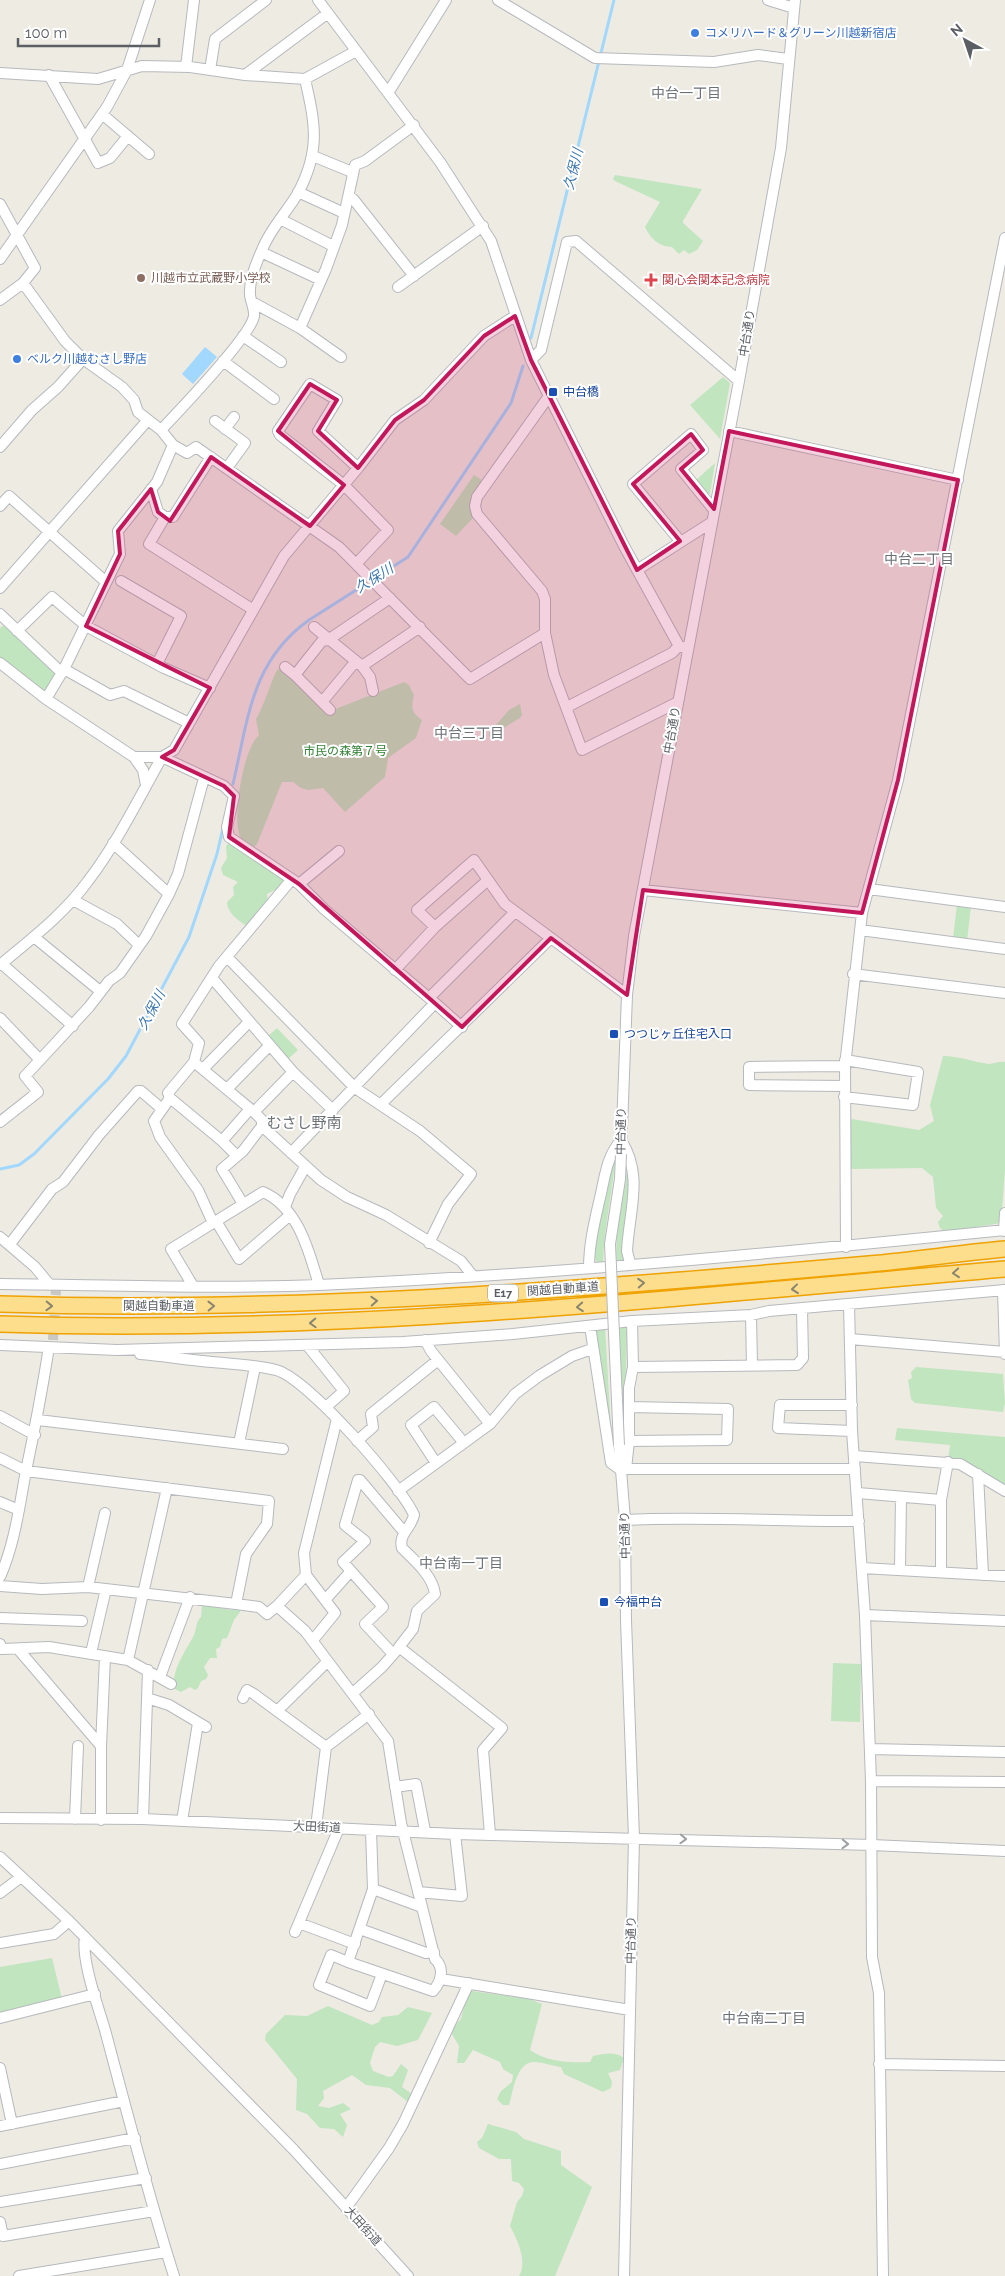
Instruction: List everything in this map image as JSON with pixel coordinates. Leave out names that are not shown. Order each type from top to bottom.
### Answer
[{"type":"highway","name":"関越自動車道","points":[[0,1304],[155,1307],[353,1302],[641,1283],[872,1264],[1005,1249]]},
{"type":"highway","name":"関越自動車道","points":[[0,1324],[191,1327],[350,1322],[647,1302],[1005,1269]]},
{"type":"street","points":[[0,259],[86,140],[102,114],[127,70],[150,0]]},
{"type":"street","points":[[186,66],[194,0]]},
{"type":"street","points":[[210,70],[215,39],[266,0]]},
{"type":"street","points":[[318,0],[414,125],[483,226],[497,254],[531,360],[636,570],[683,648],[567,707]]},
{"type":"street","points":[[388,92],[446,0]]},
{"type":"street","points":[[498,0],[599,58],[714,62],[758,55],[788,59]]},
{"type":"street","points":[[768,0],[794,4]]},
{"type":"street","name":"中台通り","points":[[624,2276],[634,1838],[624,1470],[619,1445],[610,1244],[620,1179],[628,995],[634,936],[678,702],[683,648],[712,522],[781,148],[794,4]]},
{"type":"street","points":[[245,75],[328,13]]},
{"type":"street","points":[[0,73],[98,79],[142,66],[186,66],[245,75],[305,79],[356,51]]},
{"type":"street","points":[[49,76],[98,163],[110,158],[128,136]]},
{"type":"street","points":[[161,430],[223,361],[243,336],[254,317],[250,285],[261,252],[298,192],[312,156],[316,125],[305,79]]},
{"type":"street","points":[[102,114],[150,154]]},
{"type":"street","points":[[300,328],[342,224],[355,165],[365,161],[414,125]]},
{"type":"street","points":[[312,156],[352,172]]},
{"type":"street","points":[[298,192],[344,213]]},
{"type":"street","points":[[348,196],[354,200],[414,276]]},
{"type":"street","points":[[0,204],[35,268],[23,283],[0,300]]},
{"type":"street","points":[[280,219],[333,246]]},
{"type":"street","points":[[398,287],[483,226]]},
{"type":"street","points":[[846,1247],[845,1063],[853,974],[862,913],[898,780],[1005,238]]},
{"type":"street","points":[[531,360],[541,350],[567,242],[576,241],[739,381]]},
{"type":"street","points":[[261,252],[321,280]]},
{"type":"street","points":[[23,283],[65,341],[83,359],[122,387],[134,400],[138,412],[147,421],[161,430],[173,445],[186,453],[196,447],[339,547],[470,679],[545,634]]},
{"type":"street","points":[[252,302],[300,328],[341,356]]},
{"type":"street","points":[[73,1026],[1,964],[34,937],[73,900],[89,881],[162,757],[174,750],[252,609],[284,556],[358,468],[395,420],[424,400],[484,336],[516,316]]},
{"type":"street","points":[[243,336],[281,362]]},
{"type":"street","points":[[0,447],[32,410],[58,387],[83,359]]},
{"type":"street","points":[[223,361],[274,399]]},
{"type":"street","points":[[356,564],[388,531],[344,485],[280,435],[278,431],[310,384],[337,400],[318,431],[358,468]]},
{"type":"street","points":[[549,396],[477,497],[475,506],[479,516],[546,599],[545,634],[554,675],[582,750],[678,702]]},
{"type":"street","points":[[225,429],[234,417]]},
{"type":"street","points":[[0,588],[147,421]]},
{"type":"street","points":[[215,421],[245,443],[227,468]]},
{"type":"street","points":[[729,431],[958,480]]},
{"type":"street","points":[[680,541],[633,484],[691,434],[704,450],[681,470],[714,510]]},
{"type":"street","points":[[46,699],[86,626],[120,554],[118,531],[157,482],[173,445]]},
{"type":"street","points":[[151,489],[158,512],[165,518],[173,517],[211,457]]},
{"type":"street","points":[[0,506],[9,496],[106,582]]},
{"type":"street","points":[[165,518],[150,544],[151,546],[252,609]]},
{"type":"street","points":[[636,570],[712,522]]},
{"type":"street","points":[[121,581],[181,616],[157,664]]},
{"type":"street","points":[[17,631],[50,596],[86,626],[157,664],[210,688]]},
{"type":"street","points":[[295,674],[322,641],[328,640],[390,598]]},
{"type":"street","points":[[2,620],[63,671],[110,695],[124,691],[189,723]]},
{"type":"street","points":[[314,627],[359,663],[370,677],[373,691]]},
{"type":"street","points":[[322,702],[359,663],[420,627]]},
{"type":"street","points":[[0,663],[46,699],[134,757],[143,770],[146,785]]},
{"type":"street","points":[[285,667],[295,674],[330,710]]},
{"type":"street","points":[[134,757],[162,757],[224,786],[234,796],[227,827],[229,837],[295,882],[462,1027]]},
{"type":"street","points":[[0,1122],[38,1092],[25,1076],[73,1026],[100,991],[120,973],[138,944],[146,936],[169,894],[182,861],[204,778]]},
{"type":"street","points":[[113,843],[169,894]]},
{"type":"street","points":[[237,1156],[222,1141],[170,1098],[168,1093],[194,1062],[199,1042],[182,1024],[227,957],[295,882],[339,851]]},
{"type":"street","points":[[435,927],[417,910],[474,860],[505,904],[514,912],[628,995]]},
{"type":"street","points":[[395,970],[435,927],[488,880]]},
{"type":"street","points":[[869,889],[1005,907]]},
{"type":"street","points":[[644,890],[862,913]]},
{"type":"street","points":[[73,900],[117,924],[138,944]]},
{"type":"street","points":[[291,1154],[355,1088],[432,1000],[514,912]]},
{"type":"street","points":[[860,930],[1005,948]]},
{"type":"street","points":[[34,937],[100,991]]},
{"type":"street","points":[[381,1104],[551,938]]},
{"type":"street","points":[[227,957],[355,1088],[420,1132],[471,1174],[448,1204],[429,1243]]},
{"type":"street","points":[[853,974],[1005,992]]},
{"type":"street","points":[[212,978],[293,1072],[333,1110]]},
{"type":"street","points":[[0,1018],[40,1060]]},
{"type":"street","points":[[204,1068],[249,1022]]},
{"type":"street","points":[[228,1088],[270,1045]]},
{"type":"street","points":[[194,1062],[228,1088],[262,1120],[262,1126],[237,1156],[222,1169],[244,1204]]},
{"type":"street","points":[[844,1097],[913,1105],[918,1072],[845,1063],[749,1067],[749,1085],[845,1086]]},
{"type":"street","points":[[222,1141],[293,1072]]},
{"type":"street","points":[[10,1244],[52,1188],[63,1182],[99,1135],[138,1091],[162,1109]]},
{"type":"street","points":[[170,1098],[154,1121],[160,1137],[198,1190],[215,1222],[239,1259],[287,1211],[290,1194],[306,1167]]},
{"type":"street","points":[[262,1126],[306,1167],[347,1197],[386,1215],[429,1243],[462,1261],[473,1276]]},
{"type":"street","points":[[589,1268],[591,1232],[605,1170],[612,1150],[621,1140],[632,1159],[634,1176],[627,1245],[630,1263]]},
{"type":"street","points":[[193,1286],[171,1249],[263,1192],[287,1211],[305,1238],[320,1285]]},
{"type":"street","points":[[0,1284],[54,1287],[320,1285],[589,1268],[630,1263],[846,1247],[1004,1231],[1005,1213]]},
{"type":"street","points":[[0,1237],[35,1267],[54,1287]]},
{"type":"street","points":[[0,1345],[52,1345],[122,1350],[425,1340],[513,1334],[632,1321],[751,1315],[1004,1290],[1005,1353],[850,1339]]},
{"type":"street","points":[[849,1304],[852,1431],[858,1493],[865,1615],[870,1749],[872,1957],[878,1993],[883,2276]]},
{"type":"street","points":[[633,1367],[798,1365],[803,1358],[802,1309]]},
{"type":"street","points":[[751,1315],[752,1365]]},
{"type":"street","points":[[624,1470],[629,1441],[628,1388],[633,1367],[632,1321]]},
{"type":"street","points":[[590,1326],[592,1349],[611,1463],[624,1470],[855,1469]]},
{"type":"street","points":[[425,1340],[438,1360],[490,1424]]},
{"type":"street","points":[[0,1577],[5,1567],[19,1510],[52,1345]]},
{"type":"street","points":[[307,1345],[344,1391],[326,1407]]},
{"type":"street","points":[[398,1491],[490,1424],[515,1394],[539,1376],[572,1356],[592,1349]]},
{"type":"street","points":[[122,1350],[255,1367],[283,1373],[304,1387],[326,1407],[398,1491],[414,1515],[404,1532],[401,1543],[402,1548],[425,1573],[434,1586],[435,1594],[417,1610],[413,1628],[382,1667],[353,1693]]},
{"type":"street","points":[[357,1441],[373,1427],[371,1414],[438,1360]]},
{"type":"street","points":[[239,1444],[255,1367]]},
{"type":"street","points":[[852,1405],[780,1405],[778,1428],[852,1431]]},
{"type":"street","points":[[436,1463],[411,1425],[434,1407],[464,1444]]},
{"type":"street","points":[[629,1408],[728,1409],[727,1440],[629,1441]]},
{"type":"street","points":[[0,1416],[35,1435]]},
{"type":"street","points":[[312,1640],[335,1613],[306,1576],[304,1553],[337,1419]]},
{"type":"street","points":[[38,1420],[283,1450]]},
{"type":"street","points":[[855,1456],[960,1464],[1005,1491]]},
{"type":"street","points":[[0,1458],[26,1471],[269,1500],[267,1524],[246,1554],[236,1604]]},
{"type":"street","points":[[942,1572],[941,1500],[948,1462]]},
{"type":"street","points":[[978,1474],[983,1575]]},
{"type":"street","points":[[404,1532],[358,1480],[345,1525],[365,1541],[343,1562],[383,1607],[365,1624],[396,1650],[502,1728],[483,1750],[490,1834]]},
{"type":"street","points":[[128,1660],[167,1488]]},
{"type":"street","points":[[858,1493],[941,1500]]},
{"type":"street","points":[[900,1497],[900,1570]]},
{"type":"street","points":[[0,1502],[19,1510]]},
{"type":"street","points":[[88,1587],[105,1513]]},
{"type":"street","points":[[626,1520],[702,1517],[776,1522],[859,1522]]},
{"type":"street","points":[[862,1568],[1005,1576]]},
{"type":"street","points":[[325,1600],[351,1571]]},
{"type":"street","points":[[0,1586],[42,1589],[88,1587],[190,1597],[259,1608],[267,1614],[306,1576]]},
{"type":"street","points":[[92,1653],[106,1589]]},
{"type":"street","points":[[160,1677],[190,1597]]},
{"type":"street","points":[[277,1606],[305,1631],[388,1741],[404,1831],[435,1959],[440,1963],[441,1978],[433,1991],[331,1955],[319,1985],[370,2006],[382,1974]]},
{"type":"street","points":[[865,1615],[1005,1621]]},
{"type":"street","points":[[0,1618],[82,1620]]},
{"type":"street","points":[[0,1644],[2,1649],[50,1647],[128,1660],[171,1684]]},
{"type":"street","points":[[18,1649],[101,1746]]},
{"type":"street","points":[[101,1820],[101,1746],[106,1657]]},
{"type":"street","points":[[277,1710],[328,1662]]},
{"type":"street","points":[[143,1819],[148,1670]]},
{"type":"street","points":[[243,1698],[247,1690],[326,1747]]},
{"type":"street","points":[[147,1698],[169,1705],[202,1725],[182,1821]]},
{"type":"street","points":[[316,1827],[326,1747],[369,1714]]},
{"type":"street","points":[[75,1819],[78,1746]]},
{"type":"street","points":[[870,1749],[1005,1752]]},
{"type":"street","points":[[871,1781],[1005,1782]]},
{"type":"street","points":[[395,1786],[416,1784],[425,1832]]},
{"type":"street","name":"大田街道","points":[[0,1818],[143,1819],[455,1834],[1005,1850]]},
{"type":"street","points":[[295,1932],[339,1828]]},
{"type":"street","points":[[348,1962],[373,1889],[371,1830]]},
{"type":"street","points":[[418,1892],[462,1896],[455,1834]]},
{"type":"street","name":"大田街道","points":[[0,1857],[69,1921],[287,2143],[408,2276]]},
{"type":"street","points":[[0,1892],[21,1877]]},
{"type":"street","points":[[373,1889],[422,1907]]},
{"type":"street","points":[[0,1943],[54,1934],[69,1921]]},
{"type":"street","points":[[300,1923],[355,1944]]},
{"type":"street","points":[[360,1928],[426,1953],[434,1952]]},
{"type":"street","points":[[85,1937],[83,1946],[95,1994],[174,2276]]},
{"type":"street","points":[[441,1978],[630,2010]]},
{"type":"street","points":[[346,2208],[390,2148],[469,1983]]},
{"type":"street","points":[[0,2018],[95,1994]]},
{"type":"street","points":[[880,2064],[1005,2066]]},
{"type":"street","points":[[0,2068],[12,2124]]},
{"type":"street","points":[[0,2126],[124,2101]]},
{"type":"street","points":[[0,2164],[134,2138]]},
{"type":"street","points":[[0,2202],[146,2178]]},
{"type":"street","points":[[0,2222],[3,2236],[154,2210]]},
{"type":"street","points":[[19,2276],[166,2252]]},
{"type":"highlighted area","points":[[515,316],[531,360],[637,570],[680,541],[633,484],[691,434],[703,450],[681,469],[714,509],[729,431],[958,480],[898,780],[862,913],[643,890],[627,995],[551,938],[462,1027],[299,884],[229,837],[234,796],[224,786],[162,757],[174,750],[210,688],[86,626],[120,554],[118,531],[151,489],[158,512],[170,521],[211,457],[310,526],[344,485],[278,431],[310,384],[337,400],[318,431],[358,468],[395,420],[424,400],[484,336]]},
{"type":"green space","points":[[615,175],[702,189],[683,221],[703,241],[697,250],[689,254],[684,250],[679,254],[672,247],[667,247],[656,241],[645,227],[660,202],[615,181],[613,179]]},
{"type":"green space","points":[[723,377],[730,383],[720,439],[690,405]]},
{"type":"green space","points":[[715,463],[710,494],[707,494],[696,480]]},
{"type":"green space","points":[[474,475],[482,480],[471,500],[474,517],[456,536],[440,524]]},
{"type":"green space","points":[[5,624],[57,671],[46,691],[41,692],[0,659],[0,628]]},
{"type":"green space","name":"市民の森第７号","points":[[282,668],[333,710],[404,682],[409,685],[414,695],[412,707],[414,712],[422,720],[416,738],[388,758],[385,777],[345,812],[323,788],[308,790],[301,788],[293,782],[282,782],[257,844],[253,848],[239,834],[237,825],[238,798],[248,754],[253,742],[259,735],[256,719],[277,670]]},
{"type":"green space","points":[[520,704],[522,715],[520,718],[489,737],[489,733],[509,710]]},
{"type":"green space","points":[[229,843],[282,875],[285,881],[281,887],[267,894],[268,903],[247,926],[234,916],[227,906],[227,902],[234,895],[233,887],[238,882],[223,875],[221,868],[227,858],[226,846]]},
{"type":"green space","points":[[957,904],[971,906],[967,941],[953,939]]},
{"type":"green space","points":[[277,1028],[298,1050],[287,1060],[267,1037]]},
{"type":"green space","points":[[943,1056],[989,1064],[1005,1062],[1005,1170],[1001,1223],[945,1232],[940,1228],[938,1222],[943,1216],[936,1208],[933,1177],[922,1168],[850,1169],[849,1124],[852,1119],[919,1130],[934,1121],[930,1105]]},
{"type":"green space","points":[[616,1153],[603,1263],[598,1264],[594,1249],[595,1240],[607,1194],[613,1155]]},
{"type":"green space","points":[[627,1157],[630,1164],[624,1260],[617,1262],[617,1236],[627,1170]]},
{"type":"green space","points":[[617,1326],[623,1326],[627,1330],[624,1445]]},
{"type":"green space","points":[[605,1327],[612,1446],[595,1333],[598,1329]]},
{"type":"green space","points":[[916,1367],[1003,1374],[1005,1403],[1003,1412],[915,1403],[911,1399],[908,1380],[912,1378],[911,1372]]},
{"type":"green space","points":[[897,1428],[1005,1437],[1005,1490],[948,1461],[950,1445],[895,1440]]},
{"type":"green space","points":[[202,1605],[231,1610],[239,1608],[240,1612],[234,1620],[227,1638],[222,1639],[220,1647],[216,1649],[217,1658],[210,1658],[204,1667],[208,1675],[206,1679],[201,1681],[195,1690],[190,1687],[181,1692],[175,1689],[175,1675],[201,1617]]},
{"type":"green space","points":[[833,1663],[861,1664],[860,1722],[831,1721]]},
{"type":"green space","points":[[52,1958],[62,1999],[0,2015],[0,1967]]},
{"type":"green space","points":[[472,1991],[529,1999],[542,2004],[530,2050],[536,2054],[559,2061],[575,2062],[590,2062],[593,2056],[605,2054],[617,2054],[624,2058],[620,2070],[608,2073],[612,2082],[611,2088],[603,2092],[564,2074],[561,2067],[534,2062],[528,2063],[519,2072],[509,2105],[503,2105],[497,2099],[501,2091],[512,2082],[513,2075],[503,2069],[500,2062],[473,2050],[464,2063],[457,2063],[459,2046],[452,2034],[455,2025],[461,2019],[467,1994]]},
{"type":"green space","points":[[328,2006],[372,2025],[379,2022],[382,2017],[398,2015],[408,2007],[432,2013],[418,2040],[397,2046],[380,2042],[375,2047],[370,2063],[373,2071],[389,2077],[393,2076],[401,2064],[408,2070],[402,2087],[412,2094],[408,2102],[390,2088],[366,2085],[352,2075],[323,2091],[324,2098],[318,2106],[329,2108],[343,2103],[351,2109],[340,2114],[347,2125],[343,2137],[334,2129],[320,2128],[307,2114],[296,2110],[297,2079],[265,2040],[266,2034],[285,2015],[307,2016]]},
{"type":"green space","points":[[488,2124],[516,2132],[524,2139],[561,2151],[561,2165],[592,2187],[555,2276],[519,2276],[522,2257],[510,2226],[517,2202],[522,2196],[524,2189],[519,2183],[512,2181],[511,2159],[499,2159],[479,2148],[477,2142],[482,2138]]},
{"type":"water","points":[[205,347],[217,357],[193,384],[182,374]]},
{"type":"waterway","name":"久保川","points":[[531,338],[614,0]]},
{"type":"waterway","name":"久保川","points":[[233,784],[248,715],[255,693],[263,673],[275,654],[290,636],[309,620],[408,557],[511,403],[523,366]]},
{"type":"waterway","name":"久保川","points":[[0,1169],[19,1165],[34,1154],[108,1079],[126,1056],[189,937],[217,854],[223,828]]},
{"type":"tunnel","points":[[53,1340],[56,1290]]},
{"type":"place","name":"コメリハード＆グリーン川越新宿店","points":[[695,33]]},
{"type":"place","name":"川越市立武蔵野小学校","points":[[141,278]]},
{"type":"place","name":"関心会関本記念病院","points":[[651,280]]},
{"type":"place","name":"ベルク川越むさし野店","points":[[17,359]]},
{"type":"place","name":"中台橋","points":[[553,392]]},
{"type":"place","name":"つつじヶ丘住宅入口","points":[[614,1034]]},
{"type":"place","name":"今福中台","points":[[604,1602]]},
{"type":"district","name":"中台一丁目","points":[[686,93]]},
{"type":"district","name":"中台二丁目","points":[[919,559]]},
{"type":"district","name":"中台三丁目","points":[[469,733]]},
{"type":"district","name":"むさし野南","points":[[304,1123]]},
{"type":"district","name":"中台南一丁目","points":[[461,1563]]},
{"type":"district","name":"中台南二丁目","points":[[764,2018]]}]
